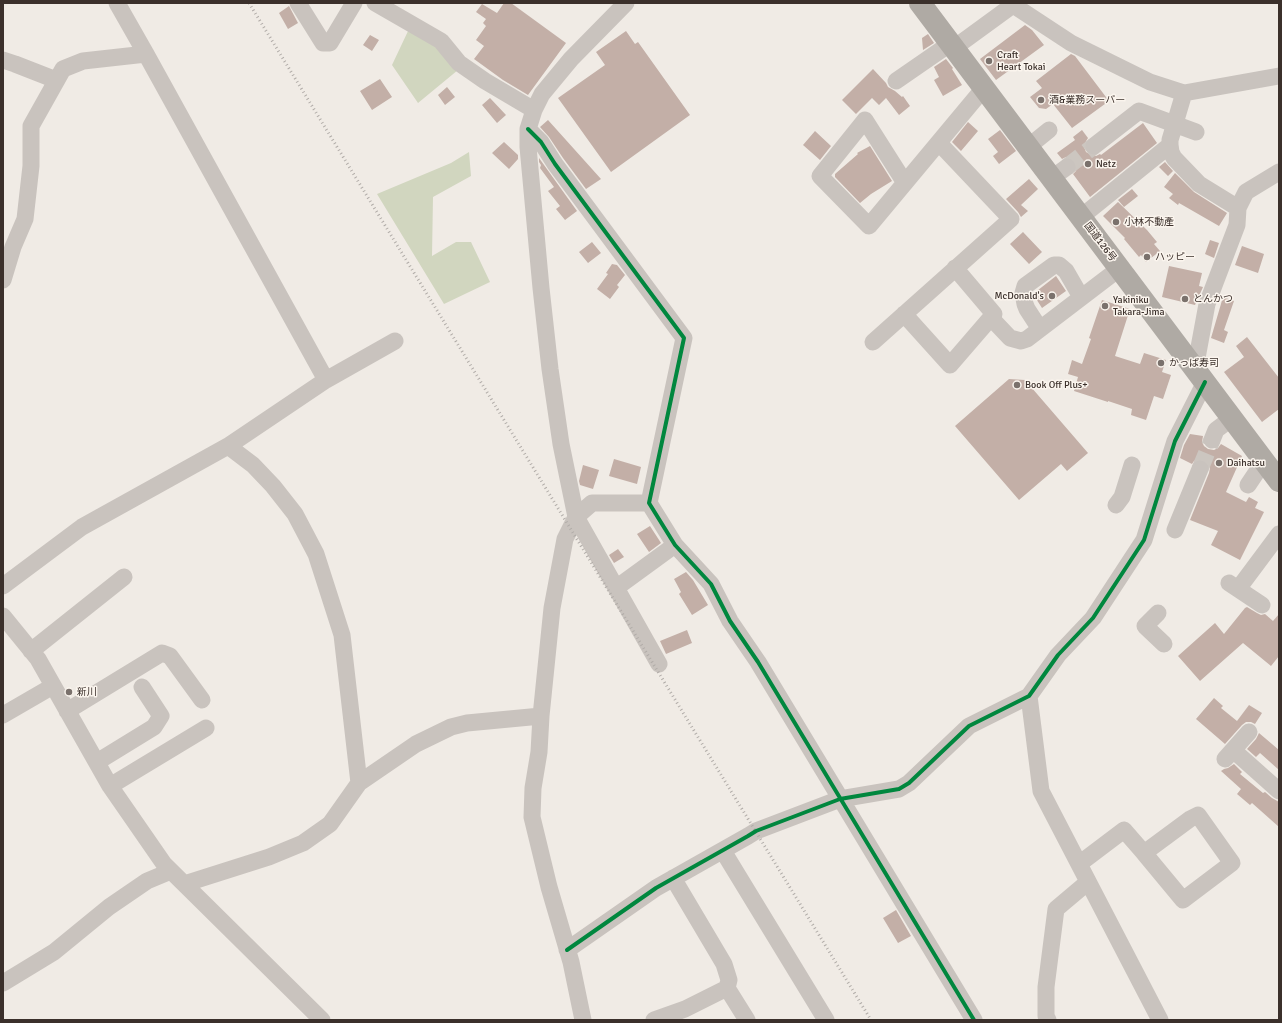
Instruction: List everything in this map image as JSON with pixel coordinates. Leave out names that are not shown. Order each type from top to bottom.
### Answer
[{"type":"highway","name":"国道126号","points":[[920,3],[952,46],[993,95],[1028,147],[1060,172],[1081,217],[1279,481]]},
{"type":"street","points":[[117,3],[326,380]]},
{"type":"street","points":[[298,3],[323,43],[330,43],[354,3]]},
{"type":"street","points":[[375,3],[441,41],[459,63],[485,81],[534,110]]},
{"type":"street","points":[[626,3],[571,59],[542,94],[534,110],[528,128],[528,147],[550,369],[560,444],[576,517],[659,664]]},
{"type":"street","points":[[896,81],[952,46],[1011,4],[1070,43],[1150,82],[1206,95],[1279,76]]},
{"type":"street","points":[[3,280],[13,247],[26,219],[31,166],[31,126],[56,80],[63,69],[83,61],[146,54]]},
{"type":"street","points":[[3,60],[56,80]]},
{"type":"street","points":[[905,183],[865,120],[820,176],[869,226],[939,143],[993,95]]},
{"type":"street","points":[[1206,95],[1175,124],[1170,145],[1174,158],[1199,184],[1238,208]]},
{"type":"street","points":[[1094,146],[1138,111],[1196,132]]},
{"type":"street","points":[[528,128],[541,142],[555,164],[684,338],[649,502],[675,545],[711,584],[730,621],[758,662],[974,1020]]},
{"type":"street","points":[[1028,147],[1049,130]]},
{"type":"street","points":[[873,342],[1011,219],[939,143]]},
{"type":"street","points":[[1081,217],[1170,145]]},
{"type":"street","points":[[568,950],[656,888],[756,831],[840,799],[898,789],[909,783],[969,726],[1029,696],[1058,655],[1093,618],[1144,540],[1174,441],[1200,375],[1207,304],[1237,225],[1238,208],[1246,192],[1279,172]]},
{"type":"street","points":[[1040,329],[1025,304],[1023,293],[1025,286],[1054,265],[1059,265],[1066,271],[1081,297]]},
{"type":"street","points":[[904,314],[950,365],[994,314],[955,268]]},
{"type":"street","points":[[991,318],[1010,338],[1015,341],[1021,341],[1040,329],[1120,268]]},
{"type":"street","points":[[3,586],[82,527],[228,446],[326,380],[396,341]]},
{"type":"street","points":[[1212,440],[1216,430],[1232,418]]},
{"type":"street","points":[[228,446],[253,465],[273,486],[295,514],[316,554],[342,635],[359,783]]},
{"type":"street","points":[[1248,485],[1264,461]]},
{"type":"street","points":[[1116,505],[1122,497],[1132,465]]},
{"type":"street","points":[[1175,530],[1200,468]]},
{"type":"street","points":[[583,1020],[568,950],[546,874],[532,817],[533,788],[539,752],[541,716],[552,608],[564,539],[576,517],[592,503],[649,502]]},
{"type":"street","points":[[1262,605],[1233,586],[1279,534]]},
{"type":"street","points":[[616,588],[675,545]]},
{"type":"street","points":[[31,651],[124,577]]},
{"type":"street","points":[[1158,613],[1145,626],[1164,644]]},
{"type":"street","points":[[3,616],[38,659],[110,786],[164,864],[322,1020]]},
{"type":"street","points":[[67,710],[162,653],[170,656],[202,700]]},
{"type":"street","points":[[3,715],[53,686]]},
{"type":"street","points":[[97,762],[154,727],[161,716],[142,687]]},
{"type":"street","points":[[1029,696],[1041,791],[1160,1020]]},
{"type":"street","points":[[184,884],[269,858],[303,842],[330,824],[359,783],[416,744],[451,727],[467,723],[541,716]]},
{"type":"street","points":[[110,786],[206,728]]},
{"type":"street","points":[[1249,732],[1229,754],[1279,791]]},
{"type":"street","points":[[1079,864],[1124,830],[1183,900],[1232,863],[1198,815],[1190,819],[1144,853]]},
{"type":"street","points":[[723,851],[826,1020]]},
{"type":"street","points":[[3,983],[54,952],[109,907],[147,881],[171,871]]},
{"type":"street","points":[[673,878],[724,964],[729,980],[727,988],[747,1020]]},
{"type":"street","points":[[1048,1020],[1046,1016],[1046,987],[1056,909],[1088,882]]},
{"type":"street","points":[[654,1020],[685,1009],[727,988]]},
{"type":"green space","points":[[409,29],[437,43],[458,70],[418,103],[392,65]]},
{"type":"green space","points":[[469,152],[471,176],[433,197],[432,256],[456,242],[471,242],[490,282],[444,304],[377,194],[451,163]]},
{"type":"building","points":[[504,3],[511,3],[566,43],[528,95],[503,80],[474,59],[484,46],[476,40],[486,26],[483,23],[486,19],[476,12],[482,4],[497,13]]},
{"type":"building","points":[[289,6],[298,23],[288,29],[279,13]]},
{"type":"building","points":[[1025,25],[1032,30],[1044,45],[996,80],[980,59]]},
{"type":"building","points":[[626,31],[635,44],[638,42],[690,115],[611,172],[558,98],[605,65],[596,52]]},
{"type":"building","points":[[928,34],[934,43],[923,50],[922,38]]},
{"type":"building","points":[[370,35],[379,40],[372,51],[363,45]]},
{"type":"building","points":[[1071,54],[1075,56],[1109,101],[1072,128],[1053,104],[1046,109],[1039,108],[1030,97],[1042,88],[1036,81]]},
{"type":"building","points":[[946,59],[953,68],[952,69],[962,85],[943,96],[934,80],[939,77],[934,67]]},
{"type":"building","points":[[873,69],[888,87],[902,97],[903,96],[910,106],[899,115],[886,98],[879,105],[872,98],[856,114],[842,100]]},
{"type":"building","points":[[380,79],[392,97],[372,110],[360,91]]},
{"type":"building","points":[[447,87],[455,97],[445,105],[438,95]]},
{"type":"building","points":[[490,98],[506,115],[497,123],[482,105]]},
{"type":"building","points":[[548,120],[601,179],[586,189],[549,137],[540,127]]},
{"type":"building","points":[[968,122],[978,131],[961,151],[952,142]]},
{"type":"building","points":[[1143,123],[1157,143],[1090,197],[1073,174],[1076,171],[1077,166],[1075,161],[1066,157],[1062,159],[1057,153],[1075,140],[1073,137],[1082,130],[1088,138],[1084,147],[1086,152],[1096,156],[1101,155]]},
{"type":"building","points":[[1000,130],[1016,151],[999,164],[993,156],[998,152],[988,139]]},
{"type":"building","points":[[815,131],[831,146],[820,160],[803,145]]},
{"type":"building","points":[[504,142],[518,155],[518,159],[509,169],[492,153]]},
{"type":"building","points":[[870,146],[892,181],[860,203],[835,177],[835,174],[858,154],[857,153]]},
{"type":"building","points":[[539,158],[577,211],[565,220],[556,209],[560,206],[548,191],[554,187],[540,168],[541,165]]},
{"type":"building","points":[[1165,162],[1173,171],[1168,176],[1159,167]]},
{"type":"building","points":[[1175,173],[1194,192],[1227,213],[1219,226],[1179,203],[1178,205],[1169,198],[1173,194],[1164,187]]},
{"type":"building","points":[[1029,179],[1038,189],[1021,205],[1028,211],[1021,217],[1006,199]]},
{"type":"building","points":[[1132,189],[1138,196],[1124,207],[1118,200]]},
{"type":"building","points":[[1118,202],[1147,230],[1157,242],[1154,244],[1160,251],[1146,262],[1141,255],[1139,257],[1124,239],[1125,238],[1103,216]]},
{"type":"building","points":[[1023,232],[1042,252],[1029,264],[1010,244]]},
{"type":"building","points":[[1210,240],[1219,243],[1214,258],[1205,254]]},
{"type":"building","points":[[592,242],[601,253],[588,263],[579,252]]},
{"type":"building","points":[[1242,246],[1264,254],[1258,273],[1235,265]]},
{"type":"building","points":[[612,264],[617,265],[625,275],[617,285],[619,287],[610,299],[597,289],[608,274],[606,273]]},
{"type":"building","points":[[1169,266],[1202,273],[1199,286],[1203,287],[1195,305],[1162,297]]},
{"type":"building","points":[[1056,276],[1066,291],[1042,308],[1033,294]]},
{"type":"building","points":[[1223,297],[1234,301],[1224,330],[1228,332],[1224,343],[1211,338]]},
{"type":"building","points":[[1102,300],[1130,309],[1115,356],[1140,364],[1144,353],[1166,360],[1162,372],[1171,375],[1163,399],[1154,396],[1146,420],[1131,415],[1132,409],[1074,391],[1078,377],[1068,374],[1072,360],[1082,364]]},
{"type":"building","points":[[1247,337],[1279,378],[1279,409],[1262,422],[1224,372],[1244,357],[1236,346]]},
{"type":"building","points":[[1009,379],[1025,380],[1088,453],[1067,471],[1061,464],[1019,500],[955,426]]},
{"type":"building","points":[[1190,434],[1203,436],[1202,442],[1208,449],[1214,450],[1221,444],[1242,456],[1226,492],[1246,502],[1249,497],[1258,502],[1255,508],[1264,512],[1240,560],[1211,545],[1218,531],[1190,520],[1210,468],[1208,463],[1203,460],[1198,459],[1192,464],[1180,458],[1184,445]]},
{"type":"building","points":[[614,459],[641,467],[637,484],[609,476]]},
{"type":"building","points":[[583,465],[599,470],[593,489],[580,485],[579,481]]},
{"type":"building","points":[[650,526],[661,543],[649,552],[637,534]]},
{"type":"building","points":[[618,549],[624,557],[614,563],[609,555]]},
{"type":"building","points":[[686,572],[693,580],[708,605],[692,615],[679,594],[681,592],[674,579]]},
{"type":"building","points":[[1247,607],[1261,615],[1265,614],[1273,621],[1279,614],[1279,656],[1271,666],[1243,643],[1200,681],[1178,656],[1215,623],[1224,634]]},
{"type":"building","points":[[687,630],[692,643],[666,654],[660,641]]},
{"type":"building","points":[[1214,698],[1223,706],[1221,708],[1237,721],[1249,705],[1262,713],[1255,724],[1246,722],[1225,744],[1196,719]]},
{"type":"building","points":[[1259,733],[1279,750],[1279,770],[1260,753],[1256,757],[1247,749]]},
{"type":"building","points":[[1234,764],[1242,772],[1240,774],[1263,793],[1265,792],[1279,802],[1279,827],[1252,803],[1250,805],[1237,794],[1241,789],[1221,771]]},
{"type":"building","points":[[896,910],[911,936],[898,943],[883,918]]},
{"type":"tunnel","points":[[1067,167],[1094,146]]},
{"type":"tunnel","points":[[1200,469],[1212,440]]},
{"type":"railway","points":[[249,3],[871,1020]]},
{"type":"cycle path","points":[[528,129],[541,142],[555,164],[684,338],[649,503],[675,545],[711,584],[730,621],[758,662],[974,1020]]},
{"type":"cycle path","points":[[567,950],[656,888],[756,831],[840,799],[899,789],[909,783],[969,726],[1029,696],[1058,655],[1093,618],[1144,540],[1175,441],[1205,382]]},
{"type":"place","name":"Craft Heart Tokai","points":[[989,61]]},
{"type":"place","name":"酒&業務スーパー","points":[[1041,100]]},
{"type":"place","name":"Netz","points":[[1088,164]]},
{"type":"place","name":"小林不動產","points":[[1116,222]]},
{"type":"place","name":"ハッピー","points":[[1147,257]]},
{"type":"place","name":"McDonald's","points":[[1052,296]]},
{"type":"place","name":"とんかつ","points":[[1185,299]]},
{"type":"place","name":"Yakiniku Takara-Jima","points":[[1105,306]]},
{"type":"place","name":"かっぱ寿司","points":[[1161,363]]},
{"type":"place","name":"Book Off Plus+","points":[[1017,385]]},
{"type":"place","name":"Daihatsu","points":[[1219,463]]},
{"type":"place","name":"新川","points":[[69,692]]}]
